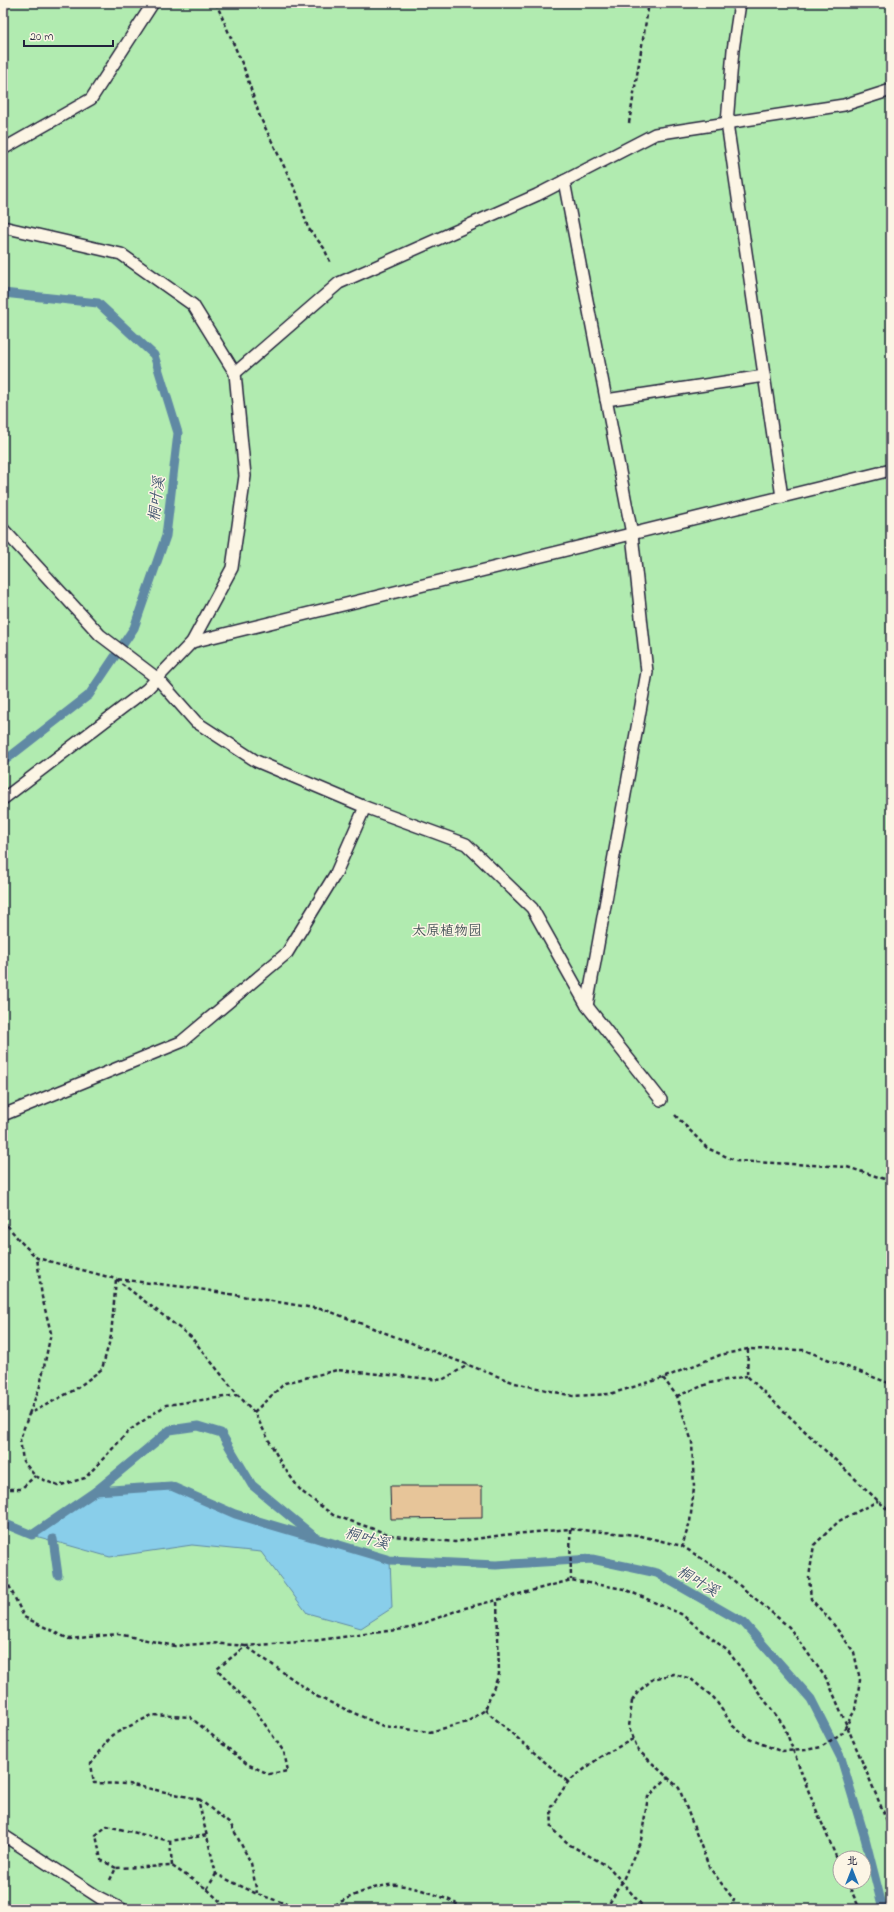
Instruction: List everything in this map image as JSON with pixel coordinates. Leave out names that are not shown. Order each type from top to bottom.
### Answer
[{"type":"lane","points":[[3,149],[91,99],[153,3]]},
{"type":"lane","points":[[740,3],[733,50],[727,123],[782,497]]},
{"type":"lane","points":[[235,373],[339,283],[537,195],[655,134],[844,105],[891,90]]},
{"type":"lane","points":[[564,181],[632,534],[647,672],[587,1006]]},
{"type":"lane","points":[[3,227],[121,254],[193,305],[235,373],[245,476],[232,568],[192,642],[147,689],[3,800]]},
{"type":"lane","points":[[606,400],[764,376]]},
{"type":"lane","points":[[192,642],[891,470]]},
{"type":"lane","points":[[3,529],[100,635],[158,679],[196,722],[256,761],[365,807],[466,844],[532,908],[587,1006],[660,1100]]},
{"type":"lane","points":[[3,1115],[181,1042],[287,954],[336,874],[365,807]]},
{"type":"lane","points":[[3,1835],[100,1898],[122,1909]]},
{"type":"path","points":[[216,3],[244,68],[260,117],[297,193],[308,228],[324,248],[339,283]]},
{"type":"path","points":[[625,150],[649,3]]},
{"type":"path","points":[[660,1100],[707,1148],[736,1161],[847,1167],[891,1181]]},
{"type":"path","points":[[3,1220],[19,1240],[37,1258],[116,1279],[193,1288],[326,1310],[515,1382],[573,1396],[610,1394],[662,1378],[720,1355],[748,1349],[804,1350],[891,1384]]},
{"type":"path","points":[[37,1258],[42,1297],[51,1333],[40,1386],[20,1439],[23,1461],[35,1476],[58,1486],[85,1478],[130,1430],[166,1405],[238,1395]]},
{"type":"path","points":[[116,1279],[191,1337],[238,1395],[254,1412],[282,1465],[301,1491],[333,1515],[394,1536],[455,1542],[503,1535],[570,1529],[637,1535],[682,1546],[726,1574],[789,1627],[828,1681],[891,1830]]},
{"type":"path","points":[[29,1414],[76,1390],[102,1369],[111,1336],[116,1279]]},
{"type":"path","points":[[748,1349],[747,1376],[891,1514]]},
{"type":"path","points":[[254,1412],[285,1383],[338,1370],[442,1380],[468,1365]]},
{"type":"path","points":[[677,1396],[710,1382],[747,1376]]},
{"type":"path","points":[[662,1378],[677,1396],[692,1442],[694,1488],[690,1522],[682,1546]]},
{"type":"path","points":[[3,1489],[21,1489],[35,1476]]},
{"type":"path","points":[[730,1909],[734,1900],[709,1867],[679,1788],[638,1750],[629,1727],[632,1700],[638,1692],[653,1679],[674,1674],[691,1679],[714,1698],[734,1726],[749,1739],[780,1751],[806,1750],[820,1747],[842,1733],[855,1710],[860,1680],[854,1652],[832,1621],[811,1599],[809,1577],[814,1546],[839,1521],[878,1501]]},
{"type":"path","points":[[570,1529],[569,1540],[571,1580]]},
{"type":"path","points":[[3,1573],[24,1617],[68,1639],[118,1634],[175,1646],[211,1643],[246,1646],[312,1641],[411,1628],[461,1609],[571,1580],[624,1589],[681,1614],[728,1651],[784,1726],[810,1795],[833,1850]]},
{"type":"path","points":[[246,1646],[318,1697],[383,1726],[430,1732],[467,1722],[485,1710],[499,1674],[497,1600]]},
{"type":"path","points":[[246,1646],[217,1669],[255,1710],[284,1752],[288,1771],[269,1774],[247,1764],[190,1717],[152,1715],[112,1735],[91,1764],[94,1784],[128,1784],[198,1799],[231,1825],[251,1863],[257,1894]]},
{"type":"path","points":[[485,1710],[568,1782]]},
{"type":"path","points":[[634,1738],[600,1757],[568,1782],[551,1807],[552,1829],[570,1845],[609,1867],[645,1909]]},
{"type":"path","points":[[606,1909],[622,1882],[641,1840],[648,1797],[668,1777]]},
{"type":"path","points":[[198,1799],[208,1835],[216,1874],[207,1889]]},
{"type":"path","points":[[208,1835],[170,1841],[106,1826],[96,1835],[101,1860],[116,1868],[172,1866],[207,1889],[228,1909]]},
{"type":"path","points":[[170,1841],[172,1866]]},
{"type":"path","points":[[100,1898],[116,1868]]},
{"type":"path","points":[[216,1874],[257,1894],[302,1909]]},
{"type":"path","points":[[329,1909],[344,1898],[389,1885],[427,1891],[459,1904],[465,1909]]},
{"type":"path","points":[[851,1890],[860,1909]]},
{"type":"path","points":[[284,1909],[287,1904]]},
{"type":"green space","name":"太原植物园","points":[[3,3],[891,3],[891,1909],[3,1909]]},
{"type":"water","points":[[171,1486],[235,1514],[390,1560],[392,1608],[361,1628],[307,1613],[261,1552],[192,1545],[110,1557],[32,1535],[96,1491]]},
{"type":"building","points":[[390,1486],[482,1486],[482,1518],[391,1519]]},
{"type":"waterway","name":"桐叶溪","points":[[3,293],[98,303],[154,355],[178,433],[166,536],[134,628],[89,695],[3,762]]},
{"type":"waterway","name":"桐叶溪","points":[[3,1523],[32,1535],[96,1491],[170,1430],[198,1426],[221,1433],[252,1485],[316,1538],[390,1560],[496,1565],[592,1559],[657,1573],[744,1623],[811,1699],[841,1758],[865,1838],[883,1909]]},
{"type":"waterway","name":"桐叶溪","points":[[96,1491],[171,1486],[235,1514],[312,1537]]},
{"type":"waterway","name":"桐叶溪","points":[[53,1539],[58,1575]]}]
